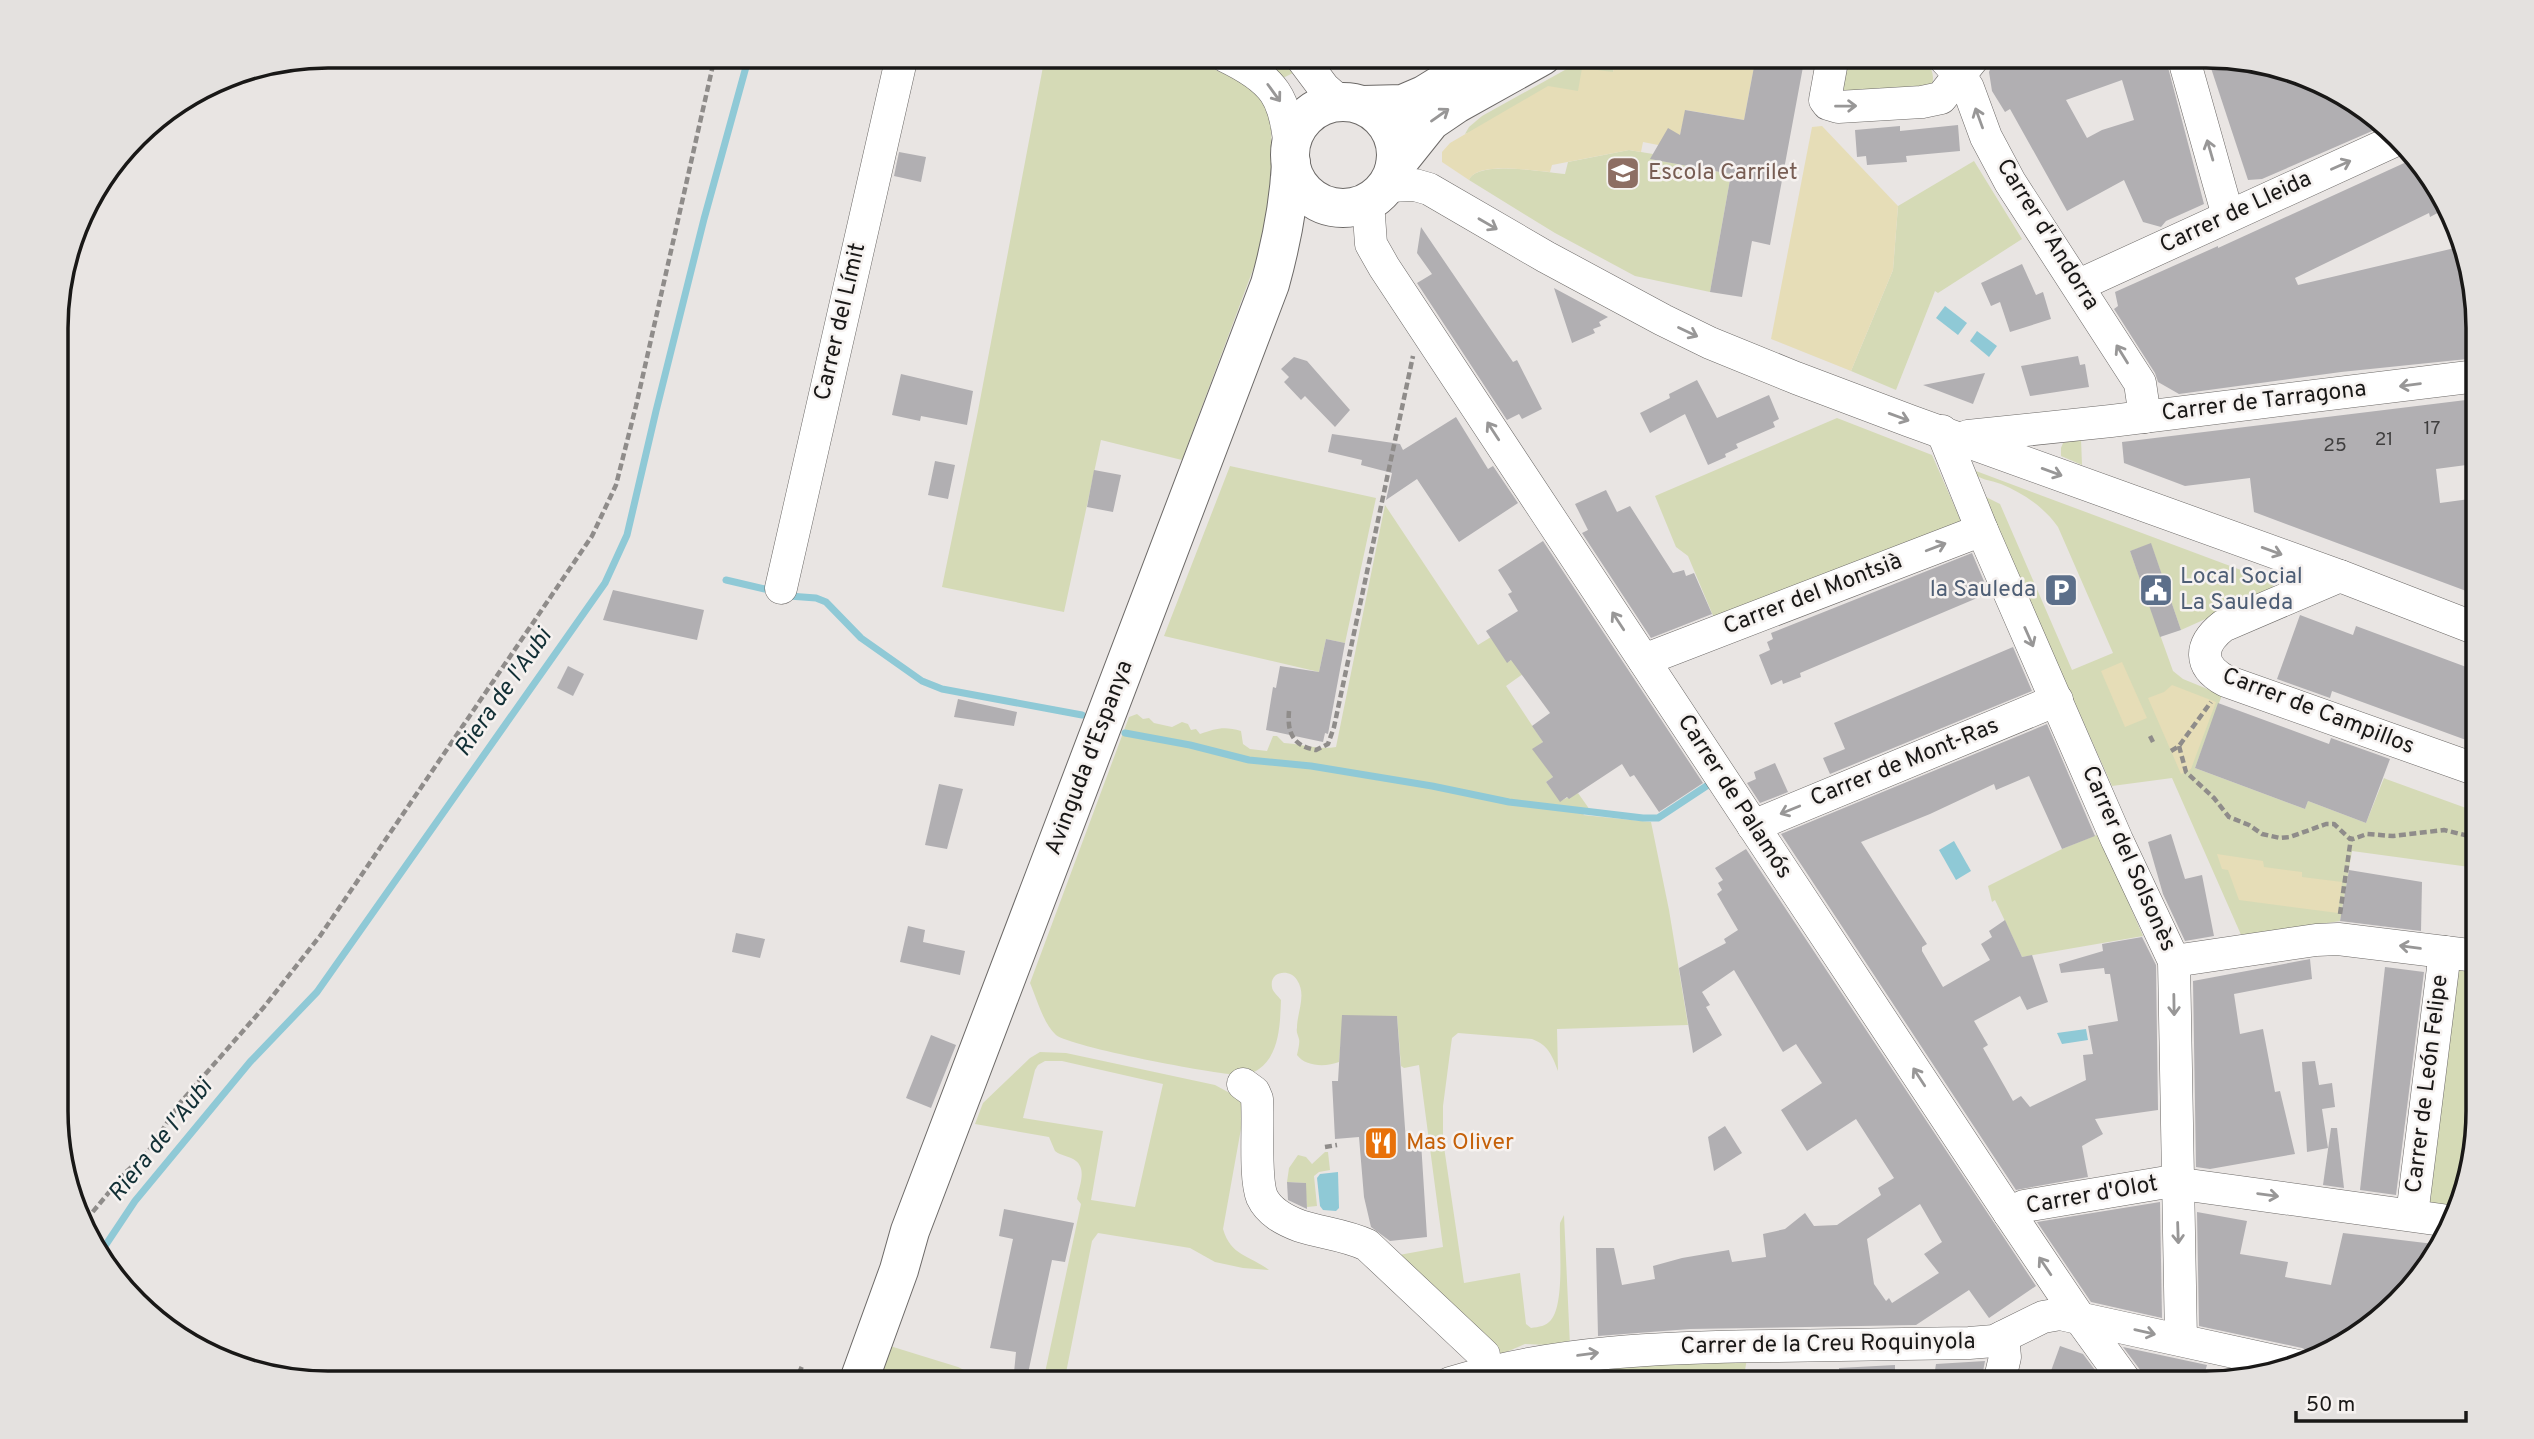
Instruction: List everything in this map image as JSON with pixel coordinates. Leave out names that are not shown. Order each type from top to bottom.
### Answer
[{"type":"main road","points":[[1342,98],[1383,119],[1392,133],[1396,149],[1375,190],[1327,205],[1312,198],[1296,179],[1290,157],[1293,136],[1306,117],[1325,104],[1342,98],[1403,104],[1424,95],[1469,68]]},
{"type":"main road","name":"Avinguda d'Espanya","points":[[1270,284],[1299,245],[1321,225],[1375,190],[1431,121],[1520,68]]},
{"type":"main road","name":"Avinguda d'Espanya","points":[[863,1371],[892,1292],[909,1231],[1270,284],[1287,209],[1290,157]]},
{"type":"main road","name":"Avinguda d'Espanya","points":[[847,1371],[881,1284],[909,1231]]},
{"type":"street","name":"Carrer del Límit","points":[[780,587],[899,68]]},
{"type":"street","points":[[1244,68],[1264,80],[1283,106],[1288,122],[1290,157]]},
{"type":"street","points":[[1312,68],[1342,98]]},
{"type":"street","points":[[1831,68],[1825,100],[1838,107],[1934,100],[1946,93],[1956,68]]},
{"type":"street","name":"Carrer d'Andorra","points":[[1961,68],[1986,137],[2010,182],[2140,383],[2145,417]]},
{"type":"street","points":[[2186,68],[2228,216]]},
{"type":"street","name":"Carrer de Lleida","points":[[2079,285],[2388,144]]},
{"type":"street","points":[[1375,190],[1415,185],[1429,189],[1546,257],[1710,343],[1945,440],[1998,452],[2466,625]]},
{"type":"street","name":"Carrer de Palamós","points":[[1375,190],[1371,244],[2008,1213],[2118,1371]]},
{"type":"street","name":"Carrer de Tarragona","points":[[1945,440],[2466,377]]},
{"type":"street","name":"Carrer de Tarragona","points":[[1998,452],[1996,442],[2011,436],[2051,428]]},
{"type":"street","name":"Carrer del Solsonès","points":[[1945,440],[2117,840],[2174,961],[2181,1340]]},
{"type":"street","name":"Carrer del Montsià","points":[[1644,660],[1982,530]]},
{"type":"street","name":"Carrer de Campillos","points":[[2340,576],[2223,626],[2212,635],[2205,647],[2205,659],[2210,669],[2226,681],[2466,766]]},
{"type":"street","name":"Carrer de Mont-Ras","points":[[1754,826],[2057,700]]},
{"type":"street","points":[[2174,961],[2316,940],[2386,943],[2466,955]]},
{"type":"street","name":"Carrer de León Felipe","points":[[2412,1215],[2445,952]]},
{"type":"street","points":[[1243,1084],[1254,1092],[1256,1099],[1259,1181],[1262,1196],[1272,1211],[1298,1225],[1367,1245],[1496,1369]]},
{"type":"street","name":"Carrer d'Olot","points":[[2008,1213],[2024,1206],[2167,1182],[2441,1220]]},
{"type":"street","name":"Carrer de la Creu Roquinyola","points":[[1496,1369],[1593,1353],[1711,1347],[1994,1341],[2043,1318],[2060,1314],[2276,1361]]},
{"type":"street","points":[[2002,1371],[2005,1357],[2003,1337]]},
{"type":"path","points":[[90,1215],[125,1173],[148,1152],[180,1103],[264,1007],[320,936],[592,536],[616,485],[633,419],[712,68]]},
{"type":"path","points":[[1289,711],[1290,734],[1295,742],[1316,750],[1328,744],[1334,727],[1404,392],[1423,325]]},
{"type":"path","points":[[2171,751],[2179,746],[2212,701]]},
{"type":"path","points":[[2150,736],[2153,742]]},
{"type":"path","points":[[2179,746],[2186,772],[2214,798],[2229,817],[2271,836],[2290,837],[2326,824],[2334,824],[2351,838]]},
{"type":"path","points":[[2351,838],[2367,834],[2393,836],[2444,831],[2466,836]]},
{"type":"path","points":[[2340,912],[2351,838]]},
{"type":"path","points":[[1325,1147],[1337,1146]]},
{"type":"path","points":[[800,1371],[802,1366]]},
{"type":"green space","points":[[1043,68],[1212,68],[1253,91],[1266,106],[1271,119],[1272,174],[1264,240],[1182,460],[1101,440],[1064,612],[942,587]]},
{"type":"green space","points":[[1260,68],[1292,68],[1295,72],[1277,81]]},
{"type":"green space","points":[[1568,68],[1614,68],[1613,72],[1578,91],[1465,134],[1482,116]]},
{"type":"green space","points":[[1843,68],[1930,68],[1933,78],[1932,87],[1840,94]]},
{"type":"green space","points":[[1629,150],[1653,154],[1651,159],[1731,174],[1710,292],[1635,276],[1555,233],[1469,180],[1485,170],[1498,169],[1565,174],[1568,162]]},
{"type":"green space","points":[[1974,161],[2022,239],[1938,293],[1935,291],[1896,390],[1851,371],[1893,270],[1898,206]]},
{"type":"green space","points":[[1837,418],[1932,455],[1961,521],[1714,618],[1688,556],[1676,547],[1655,496]]},
{"type":"green space","points":[[2081,439],[2082,465],[2061,456],[2063,443]]},
{"type":"green space","points":[[1230,466],[1376,498],[1345,643],[1326,639],[1319,672],[1164,636]]},
{"type":"green space","points":[[1972,471],[2273,582],[2270,590],[2181,630],[2151,544],[2130,551],[2173,671],[2183,679],[2222,695],[2195,768],[2305,809],[2308,801],[2366,823],[2384,778],[2466,808],[2466,867],[2352,851],[2340,921],[2242,937],[2172,778],[2112,786],[1982,495],[2000,504],[2072,670],[2113,653],[2058,527],[2040,507],[2025,497]]},
{"type":"green space","points":[[1385,505],[1478,645],[1491,637],[1508,662],[1518,656],[1527,671],[1506,686],[1543,742],[1533,749],[1553,777],[1546,782],[1560,801],[1578,793],[1590,810],[1583,815],[1651,822],[1688,1025],[1557,1029],[1558,1071],[1549,1051],[1532,1039],[1458,1033],[1452,1038],[1443,1106],[1443,1140],[1464,1283],[1520,1273],[1526,1324],[1531,1328],[1547,1324],[1558,1301],[1560,1223],[1564,1215],[1570,1346],[1525,1344],[1497,1356],[1388,1257],[1443,1247],[1419,1065],[1404,1068],[1401,1066],[1397,1016],[1343,1016],[1339,1062],[1328,1065],[1311,1064],[1297,1055],[1300,986],[1294,976],[1281,973],[1274,977],[1272,982],[1273,990],[1281,1000],[1275,1047],[1266,1063],[1259,1069],[1250,1074],[1239,1075],[1144,1059],[1067,1040],[1056,1035],[1047,1024],[1030,983],[1129,717],[1137,714],[1143,719],[1149,718],[1154,723],[1172,727],[1182,722],[1200,734],[1220,728],[1235,729],[1241,731],[1243,744],[1250,749],[1267,751],[1273,736],[1277,736],[1284,743],[1336,747]]},
{"type":"green space","points":[[2099,834],[2143,936],[2022,957],[1995,900],[1992,902],[1988,886],[2062,849]]},
{"type":"green space","points":[[2466,965],[2466,1110],[2461,1161],[2447,1209],[2427,1204],[2453,969]]},
{"type":"green space","points":[[1040,1052],[1066,1053],[1215,1085],[1239,1098],[1244,1112],[1223,1229],[1226,1238],[1236,1250],[1269,1270],[1215,1262],[1190,1248],[1098,1233],[1092,1241],[1066,1371],[1045,1371],[1081,1204],[1077,1199],[1081,1169],[1074,1159],[1055,1151],[1049,1137],[975,1124],[983,1103],[1030,1058]],"holes":[[[1045,1061],[1062,1061],[1163,1084],[1135,1207],[1091,1200],[1103,1131],[1023,1118],[1035,1070]]]},
{"type":"green space","points":[[1328,1152],[1330,1170],[1314,1176],[1317,1206],[1307,1207],[1305,1183],[1287,1182],[1289,1168],[1298,1155],[1306,1157],[1312,1164]]},
{"type":"green space","points":[[890,1346],[964,1371],[881,1371]]},
{"type":"green space","points":[[1747,1358],[1745,1371],[1561,1371],[1591,1366]]},
{"type":"sand","points":[[1582,68],[1613,72],[1614,68],[1754,68],[1744,120],[1686,110],[1680,135],[1658,145],[1643,142],[1641,152],[1629,150],[1552,165],[1550,172],[1493,169],[1474,174],[1469,180],[1442,162],[1442,152],[1450,143],[1548,86],[1578,91]]},
{"type":"sand","points":[[1822,126],[1898,206],[1893,270],[1851,371],[1771,339],[1812,127]]},
{"type":"sand","points":[[2122,662],[2147,718],[2125,727],[2101,671]]},
{"type":"sand","points":[[2172,685],[2216,702],[2191,769],[2181,774],[2148,698],[2164,692]]},
{"type":"sand","points":[[2217,854],[2263,861],[2264,867],[2302,872],[2302,877],[2342,882],[2338,913],[2239,900],[2228,870],[2222,869]]},
{"type":"water","points":[[1945,306],[1967,323],[1958,335],[1936,318]]},
{"type":"water","points":[[1977,331],[1997,346],[1989,357],[1970,341]]},
{"type":"water","points":[[1954,841],[1971,871],[1956,880],[1939,850]]},
{"type":"water","points":[[2086,1029],[2088,1040],[2062,1044],[2057,1033]]},
{"type":"water","points":[[1338,1172],[1339,1208],[1336,1211],[1323,1210],[1320,1206],[1317,1178],[1320,1174]]},
{"type":"building","points":[[1754,68],[1803,68],[1770,245],[1752,241],[1742,297],[1710,292],[1731,174],[1650,159],[1668,128],[1680,135],[1685,110],[1744,120]]},
{"type":"building","points":[[1990,68],[2168,68],[2204,204],[2166,221],[2161,227],[2143,222],[2124,180],[2067,211],[2010,109],[2005,112],[1992,91]],"holes":[[[2122,80],[2134,120],[2102,130],[2087,138],[2066,100]]]},
{"type":"building","points":[[2211,68],[2256,73],[2305,88],[2336,103],[2374,130],[2262,179],[2248,180]]},
{"type":"building","points":[[1958,125],[1960,151],[1906,156],[1907,162],[1867,165],[1866,156],[1857,157],[1855,130],[1900,126],[1900,131]]},
{"type":"building","points":[[899,152],[926,157],[921,182],[894,176]]},
{"type":"building","points":[[2406,162],[2438,213],[2430,217],[2429,213],[2295,278],[2298,285],[2453,248],[2464,295],[2466,359],[2341,372],[2179,394],[2158,382],[2114,309],[2118,306],[2115,292]]},
{"type":"building","points":[[1421,227],[1513,362],[1517,360],[1542,409],[1522,419],[1519,414],[1507,420],[1417,283],[1432,274],[1417,253]]},
{"type":"building","points":[[2022,264],[2036,295],[2043,292],[2051,319],[2010,332],[2000,302],[1991,306],[1981,283]]},
{"type":"building","points":[[1554,288],[1608,317],[1599,322],[1601,326],[1593,329],[1595,333],[1572,343]]},
{"type":"building","points":[[2078,356],[2080,365],[2085,364],[2089,387],[2030,396],[2021,366]]},
{"type":"building","points":[[1294,357],[1307,361],[1350,410],[1335,427],[1305,396],[1301,400],[1284,382],[1289,377],[1281,369]]},
{"type":"building","points":[[1985,373],[1973,404],[1923,385]]},
{"type":"building","points":[[901,374],[973,391],[967,425],[921,416],[920,421],[892,415]]},
{"type":"building","points":[[1697,380],[1717,418],[1769,395],[1779,419],[1773,422],[1775,427],[1736,444],[1738,448],[1725,454],[1726,457],[1708,465],[1685,414],[1650,433],[1640,413]]},
{"type":"building","points":[[2466,400],[2466,465],[2436,469],[2440,503],[2466,499],[2466,591],[2254,512],[2250,478],[2185,486],[2124,463],[2122,442]]},
{"type":"building","points":[[1456,417],[1488,469],[1493,466],[1518,503],[1459,542],[1417,479],[1386,500],[1392,473],[1361,465],[1362,460],[1328,452],[1332,434],[1400,444],[1403,450]]},
{"type":"building","points":[[935,461],[955,465],[948,499],[928,495]]},
{"type":"building","points":[[1094,470],[1121,475],[1113,512],[1087,507]]},
{"type":"building","points":[[1606,490],[1617,512],[1630,506],[1673,573],[1684,570],[1686,576],[1694,573],[1712,614],[1651,638],[1582,533],[1588,530],[1575,504]]},
{"type":"building","points":[[1543,541],[1703,783],[1659,812],[1634,775],[1630,777],[1622,764],[1569,799],[1567,797],[1560,802],[1546,782],[1553,777],[1532,749],[1543,742],[1532,726],[1550,713],[1511,660],[1507,663],[1486,631],[1518,611],[1508,594],[1512,592],[1498,570]]},
{"type":"building","name":"Local Social La Sauleda","points":[[2151,543],[2181,630],[2160,637],[2130,551]]},
{"type":"building","points":[[1972,553],[1989,593],[1800,673],[1801,677],[1783,684],[1782,680],[1771,685],[1759,655],[1770,650],[1767,642],[1773,639],[1771,633]]},
{"type":"building","points":[[613,590],[704,610],[697,640],[603,620]]},
{"type":"building","points":[[2300,615],[2353,635],[2356,626],[2466,667],[2466,740],[2332,691],[2330,698],[2277,679]]},
{"type":"building","points":[[1326,639],[1345,643],[1328,734],[1325,733],[1323,742],[1266,730],[1273,687],[1276,688],[1280,666],[1319,672]]},
{"type":"building","points":[[2013,647],[2032,691],[1830,774],[1823,758],[1845,749],[1834,723]]},
{"type":"building","points":[[568,666],[584,674],[573,696],[557,688]]},
{"type":"building","points":[[958,699],[1017,712],[1014,726],[954,717]]},
{"type":"building","points":[[2218,703],[2329,744],[2331,738],[2390,759],[2366,823],[2308,801],[2305,809],[2195,768]]},
{"type":"building","points":[[2047,724],[2095,836],[2062,849],[2029,776],[1996,790],[1994,784],[1861,842],[1927,944],[1922,947],[1922,951],[1943,987],[1990,960],[1981,944],[1992,937],[1989,931],[2005,920],[2022,957],[2032,955],[2048,1002],[2027,1010],[2020,996],[1974,1021],[1988,1045],[1983,1048],[2013,1101],[2021,1096],[2030,1107],[2086,1080],[2083,1055],[2093,1054],[2088,1026],[2118,1021],[2110,974],[2105,974],[2104,968],[2061,973],[2059,964],[2103,951],[2102,944],[2142,937],[2156,965],[2158,1110],[2095,1119],[2103,1134],[2082,1146],[2088,1177],[2016,1190],[1781,834]]},
{"type":"building","points":[[1775,763],[1788,792],[1760,803],[1747,783],[1756,779],[1754,772]]},
{"type":"building","points":[[939,784],[963,789],[947,849],[925,845]]},
{"type":"building","points":[[2171,834],[2185,879],[2202,875],[2214,936],[2185,941],[2163,894],[2148,842]]},
{"type":"building","points":[[1746,849],[2036,1286],[1989,1318],[1969,1290],[1916,1325],[1690,1329],[1598,1336],[1596,1248],[1614,1248],[1622,1285],[1655,1279],[1653,1266],[1682,1258],[1729,1250],[1732,1262],[1766,1257],[1763,1234],[1785,1229],[1805,1213],[1814,1226],[1837,1225],[1881,1195],[1878,1188],[1894,1178],[1856,1119],[1807,1151],[1781,1110],[1822,1083],[1796,1044],[1783,1052],[1734,970],[1702,992],[1710,1005],[1706,1007],[1722,1035],[1693,1053],[1679,968],[1726,943],[1724,939],[1738,930],[1717,894],[1722,890],[1718,883],[1723,880],[1715,868]],"holes":[[[1920,1204],[1942,1242],[1924,1254],[1939,1273],[1892,1303],[1889,1298],[1886,1301],[1874,1284],[1867,1239]]]},
{"type":"building","points":[[2349,870],[2422,882],[2421,931],[2340,921]]},
{"type":"building","points":[[908,926],[925,930],[923,942],[965,951],[960,975],[900,962]]},
{"type":"building","points":[[736,933],[765,939],[760,958],[732,952]]},
{"type":"building","points":[[2310,959],[2312,979],[2234,994],[2240,1034],[2263,1029],[2275,1092],[2280,1091],[2295,1154],[2210,1169],[2196,1167],[2193,981]]},
{"type":"building","points":[[2385,967],[2424,972],[2396,1195],[2360,1190]]},
{"type":"building","points":[[1342,1015],[1397,1016],[1406,1142],[1421,1142],[1427,1237],[1390,1241],[1371,1227],[1364,1197],[1359,1137],[1335,1139],[1332,1081],[1338,1081]]},
{"type":"building","points":[[931,1035],[956,1045],[931,1108],[906,1098]]},
{"type":"building","points":[[2315,1061],[2319,1085],[2332,1083],[2335,1107],[2322,1109],[2328,1148],[2307,1152],[2302,1062]]},
{"type":"building","points":[[1725,1126],[1742,1153],[1714,1171],[1708,1137]]},
{"type":"building","points":[[2331,1128],[2337,1128],[2344,1188],[2323,1185]]},
{"type":"building","points":[[1287,1182],[1306,1183],[1307,1209],[1288,1200]]},
{"type":"building","points":[[2160,1202],[2162,1318],[2091,1302],[2037,1222]]},
{"type":"building","points":[[1004,1209],[1074,1223],[1065,1262],[1052,1260],[1029,1371],[1014,1371],[1016,1352],[990,1348],[1013,1239],[999,1236]]},
{"type":"building","points":[[2197,1212],[2247,1221],[2240,1254],[2288,1262],[2285,1277],[2331,1285],[2343,1233],[2429,1243],[2412,1269],[2377,1306],[2336,1336],[2307,1350],[2199,1326]]},
{"type":"building","points":[[2060,1346],[2083,1354],[2096,1371],[2051,1371]]},
{"type":"building","points":[[2123,1347],[2207,1365],[2205,1371],[2141,1371]]},
{"type":"building","points":[[1985,1361],[1983,1371],[1935,1371],[1936,1364]]},
{"type":"building","points":[[1895,1365],[1895,1371],[1839,1371],[1839,1368]]},
{"type":"waterway","name":"Riera de l'Aubi","points":[[106,1245],[135,1201],[250,1062],[317,992],[605,583],[627,535],[704,219],[746,68]]},
{"type":"waterway","points":[[726,580],[769,590]]},
{"type":"waterway","points":[[789,596],[816,598],[826,602],[861,638],[922,681],[942,689],[1082,715]]},
{"type":"waterway","points":[[1125,733],[1190,745],[1249,760],[1311,766],[1509,802],[1643,818],[1658,818],[1708,785]]},
{"type":"place","name":"Escola Carrilet","points":[[1623,173]]},
{"type":"place","name":"la Sauleda","points":[[2061,590]]},
{"type":"place","name":"Local Social La Sauleda","points":[[2156,590]]},
{"type":"place","name":"Mas Oliver","points":[[1381,1143]]}]
